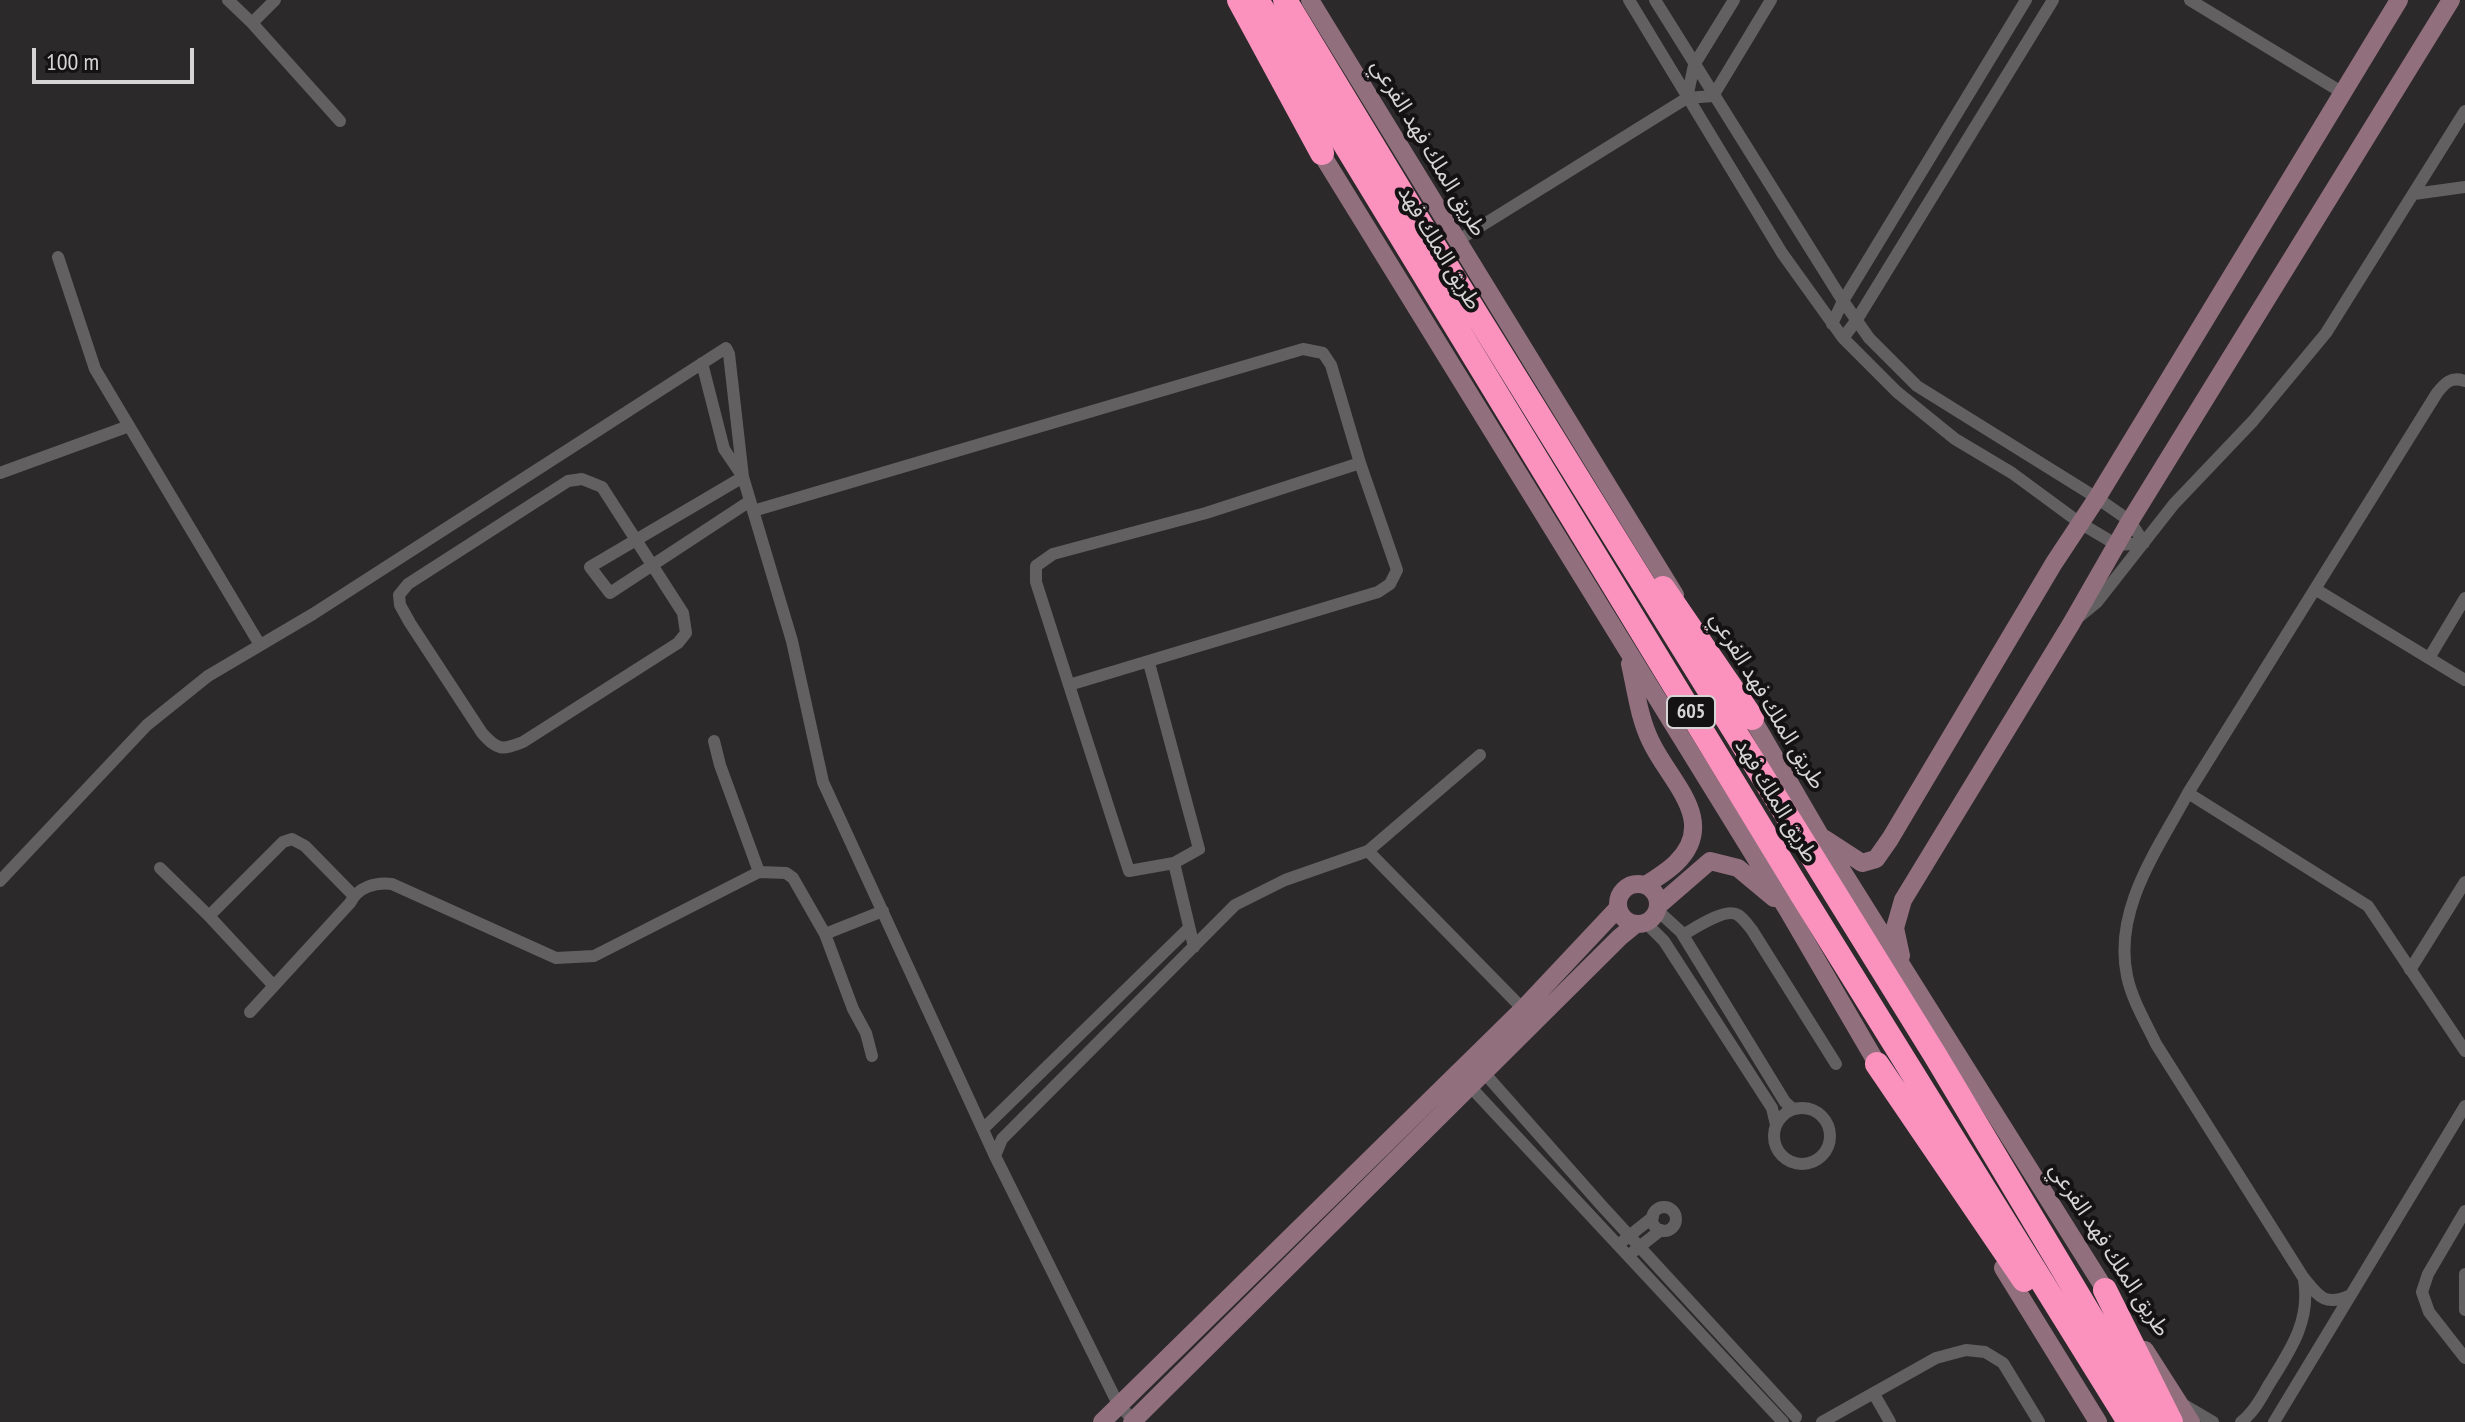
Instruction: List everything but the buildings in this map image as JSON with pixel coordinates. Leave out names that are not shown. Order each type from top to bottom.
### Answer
[{"type":"highway","points":[[1239,0],[1322,153]]},
{"type":"highway","name":"طريق الملك فهد","points":[[1257,0],[1802,895],[2129,1422]]},
{"type":"highway","name":"طريق الملك فهد","points":[[1285,0],[1935,1055],[2154,1422]]},
{"type":"highway","points":[[1485,328],[1752,718]]},
{"type":"highway","points":[[1877,1064],[2120,1422]]},
{"type":"highway","points":[[2105,1290],[2176,1412]]},
{"type":"main road","points":[[1226,0],[1787,909],[1877,1064],[2098,1422]]},
{"type":"main road","name":"طريق الملك فهد الفرعي","points":[[1310,0],[1752,718],[1821,837],[2105,1290]]},
{"type":"main road","points":[[1821,837],[1862,863],[1876,859],[2399,0]]},
{"type":"main road","points":[[1903,966],[1895,928],[1903,900],[2130,521],[2451,0]]},
{"type":"main road","points":[[1625,645],[1649,739],[1691,810],[1695,825],[1691,844],[1676,863],[1646,885]]},
{"type":"main road","points":[[1133,1421],[1620,937],[1710,861],[1738,868],[1787,909]]},
{"type":"main road","points":[[1637,883],[1646,885],[1656,894],[1649,915],[1623,917],[1618,908],[1619,896],[1626,887],[1637,883]]},
{"type":"main road","points":[[1102,1422],[1523,1009],[1618,908]]},
{"type":"main road","points":[[2176,1412],[2191,1422]]},
{"type":"street","points":[[228,0],[340,121]]},
{"type":"street","points":[[252,23],[275,0]]},
{"type":"street","points":[[1629,0],[1782,253],[1843,338],[1897,392],[1955,439],[2012,473],[2080,523],[2117,545],[2144,543]]},
{"type":"street","points":[[1655,0],[1856,321],[1917,386],[2097,498],[2130,521],[2144,543]]},
{"type":"street","points":[[1687,98],[1694,65],[1734,0]]},
{"type":"street","points":[[1713,96],[1771,0]]},
{"type":"street","points":[[1832,324],[2026,0]]},
{"type":"street","points":[[1843,338],[2053,0]]},
{"type":"street","points":[[2190,0],[2343,93]]},
{"type":"street","points":[[1457,241],[1687,98],[1713,96]]},
{"type":"street","points":[[2071,624],[2097,602],[2174,504],[2253,421],[2326,333],[2465,111]]},
{"type":"street","points":[[2414,194],[2465,187]]},
{"type":"street","points":[[58,257],[95,369],[260,645]]},
{"type":"street","points":[[0,881],[147,725],[208,676],[313,614],[726,348],[743,477],[792,641],[823,782],[995,1156],[1119,1406],[1133,1421]]},
{"type":"street","points":[[743,477],[590,567],[610,593],[752,506],[1303,349],[1323,353],[1331,365],[1360,463],[1397,570],[1390,584],[1378,592],[1069,685]]},
{"type":"street","points":[[702,363],[724,449],[743,477]]},
{"type":"street","points":[[2351,1295],[2332,1302],[2323,1299],[2303,1277],[2156,1044],[2127,976],[2125,930],[2134,893],[2188,793],[2437,393],[2448,381],[2465,381]]},
{"type":"street","points":[[0,473],[129,426]]},
{"type":"street","points":[[1149,663],[1199,849],[1174,863],[1129,871],[1036,582],[1036,566],[1053,554],[1206,513],[1360,463]]},
{"type":"street","points":[[582,479],[602,487],[636,540],[683,613],[686,633],[678,643],[523,742],[505,749],[493,745],[482,733],[400,605],[399,595],[408,584],[568,481],[582,479]]},
{"type":"street","points":[[2315,589],[2465,680]]},
{"type":"street","points":[[2429,658],[2465,598]]},
{"type":"street","points":[[714,741],[759,872]]},
{"type":"street","points":[[995,1156],[1002,1139],[1235,905],[1285,880],[1368,851],[1480,755]]},
{"type":"street","points":[[2188,793],[2368,906],[2465,1051]]},
{"type":"street","points":[[209,916],[283,842],[292,839],[305,846],[353,895]]},
{"type":"street","points":[[1368,851],[1523,1009]]},
{"type":"street","points":[[1174,863],[1194,947]]},
{"type":"street","points":[[160,868],[273,985]]},
{"type":"street","points":[[250,1012],[350,903],[353,895],[375,882],[392,884],[556,958],[594,956],[759,872],[786,873],[793,878],[825,934],[853,1009],[866,1033],[872,1056]]},
{"type":"street","points":[[2410,970],[2465,882]]},
{"type":"street","points":[[825,934],[883,911]]},
{"type":"street","points":[[1685,938],[1713,925],[1717,917],[1728,912],[1737,913],[1752,930],[1836,1064]]},
{"type":"street","points":[[1649,915],[1685,938],[1785,1102],[1793,1109]]},
{"type":"street","points":[[1649,915],[1772,1108],[1776,1125],[1774,1141],[1780,1154],[1791,1162],[1804,1164],[1822,1156],[1830,1137],[1824,1118],[1807,1108],[1793,1109],[1782,1116],[1776,1125]]},
{"type":"street","points":[[983,1129],[1189,928]]},
{"type":"street","points":[[1692,984],[1708,974]]},
{"type":"street","points":[[1737,1053],[1751,1046]]},
{"type":"street","points":[[1472,1058],[1792,1421]]},
{"type":"street","points":[[1457,1073],[1618,1245],[1792,1421]]},
{"type":"street","points":[[2274,1422],[2465,1106]]},
{"type":"street","points":[[1618,1245],[1634,1242],[1674,1227],[1675,1213],[1664,1207],[1657,1210],[1634,1242],[1629,1256]]},
{"type":"street","points":[[2465,1211],[2428,1274],[2422,1292],[2429,1312],[2465,1358]]},
{"type":"street","points":[[1653,1217],[1654,1225],[1661,1230]]},
{"type":"street","points":[[2465,1274],[2465,1310]]},
{"type":"street","points":[[2245,1421],[2296,1341],[2305,1311],[2303,1277]]},
{"type":"street","points":[[1822,1422],[1936,1358],[1966,1350],[1985,1352],[2003,1363],[2039,1422]]},
{"type":"street","points":[[1874,1394],[1890,1422]]},
{"type":"street","points":[[2176,1412],[2213,1422]]}]
